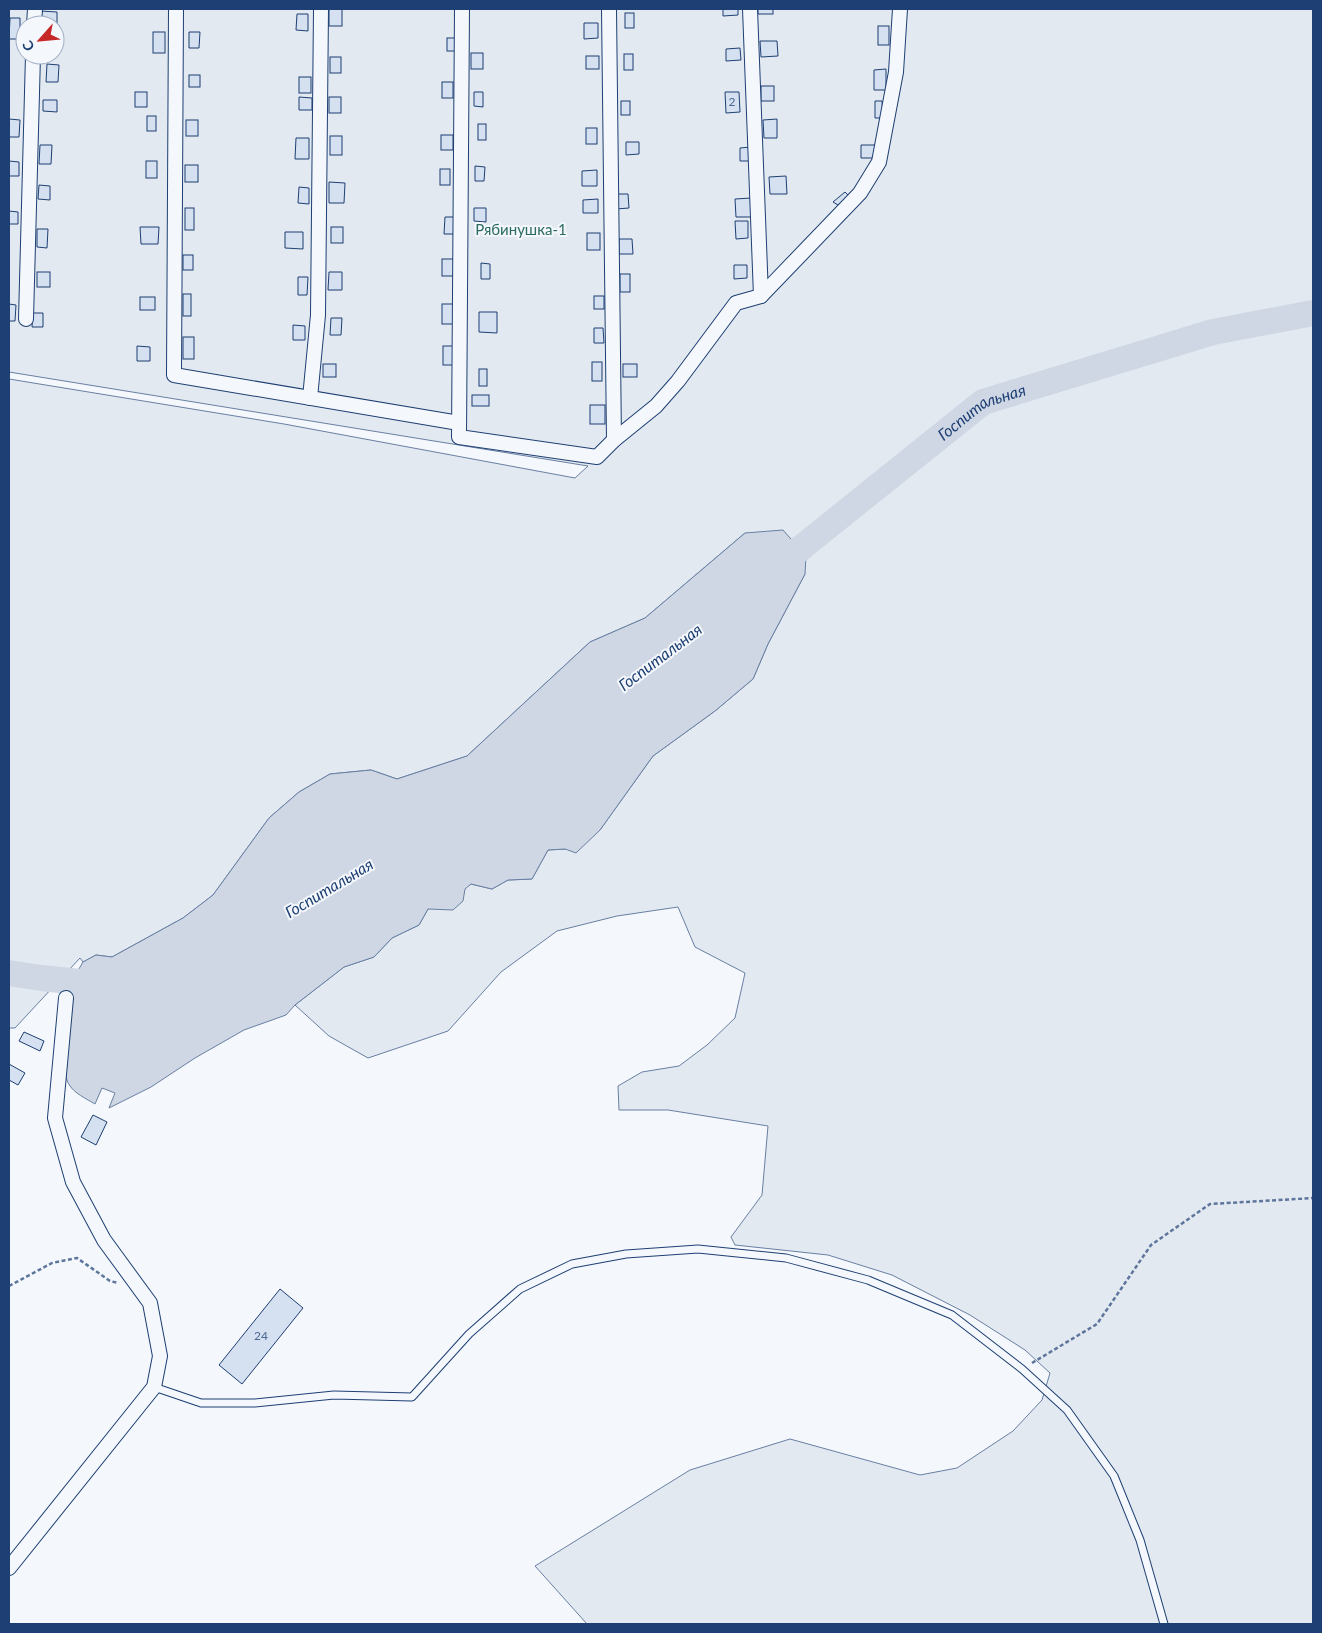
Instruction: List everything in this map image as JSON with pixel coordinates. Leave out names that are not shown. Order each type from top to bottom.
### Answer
[{"type":"street","points":[[176,9],[174,374],[459,423]]},
{"type":"street","points":[[310,398],[318,315],[321,9]]},
{"type":"street","points":[[462,9],[459,437],[597,457],[614,440],[656,406],[678,381],[736,303],[761,296],[860,193],[879,162],[896,72],[900,9]]},
{"type":"street","points":[[609,9],[614,440]]},
{"type":"street","points":[[750,9],[761,296]]},
{"type":"street","points":[[26,319],[33,65]]},
{"type":"street","points":[[9,1568],[154,1386],[160,1356],[150,1303],[104,1240],[73,1182],[55,1118],[66,998]]},
{"type":"lane","points":[[154,1386],[201,1403],[255,1403],[334,1395],[412,1397],[469,1334],[520,1289],[572,1264],[626,1254],[698,1249],[786,1258],[868,1280],[952,1315],[1022,1368],[1067,1410],[1114,1476],[1140,1540],[1164,1624]]},
{"type":"path","points":[[1022,1368],[1097,1324],[1151,1245],[1210,1204],[1313,1198]]},
{"type":"path","points":[[9,1286],[52,1264],[77,1258],[110,1281],[139,1288]]},
{"type":"green space","name":"Рябинушка-1","points":[[9,9],[1313,9],[1313,1624],[587,1624],[535,1566],[690,1470],[790,1439],[920,1475],[957,1468],[1013,1431],[1042,1400],[1050,1373],[1025,1350],[970,1315],[892,1275],[828,1255],[735,1245],[731,1237],[762,1195],[768,1126],[668,1110],[619,1110],[618,1086],[642,1072],[679,1066],[707,1045],[735,1018],[745,973],[695,947],[678,907],[617,916],[557,931],[501,972],[448,1031],[368,1058],[329,1036],[295,1005],[344,967],[374,957],[392,938],[419,925],[428,909],[471,884],[492,889],[508,880],[532,879],[548,850],[565,849],[600,830],[653,756],[715,711],[753,679],[768,644],[805,574],[745,533],[645,618],[590,642],[467,756],[397,779],[371,770],[330,774],[299,792],[269,818],[213,895],[183,918],[112,957],[96,955],[83,962],[80,958],[15,1028],[9,1028],[9,379],[284,424],[575,478],[588,466],[9,372]]},
{"type":"water","points":[[783,530],[806,556],[805,574],[768,644],[753,679],[715,711],[653,756],[600,830],[576,853],[565,849],[548,850],[532,879],[508,880],[492,889],[471,884],[465,889],[463,901],[453,910],[428,909],[419,925],[392,938],[374,957],[344,967],[295,1005],[286,1015],[244,1030],[195,1058],[151,1087],[109,1108],[115,1093],[102,1088],[95,1104],[78,1094],[70,1086],[67,1081],[65,1068],[73,979],[83,962],[96,955],[112,957],[183,918],[213,895],[269,818],[299,792],[330,774],[371,770],[397,779],[467,756],[590,642],[645,618],[745,533]]},
{"type":"building","points":[[329,9],[342,9],[342,26],[329,26]]},
{"type":"building","points":[[723,9],[738,9],[738,15],[723,16]]},
{"type":"building","points":[[758,9],[773,9],[773,14],[758,14]]},
{"type":"building","points":[[41,11],[57,12],[57,15],[41,15]]},
{"type":"building","points":[[625,13],[634,13],[634,28],[625,28]]},
{"type":"building","points":[[297,14],[308,14],[308,31],[296,30]]},
{"type":"building","points":[[10,18],[15,18],[15,39],[9,39]]},
{"type":"building","points":[[584,23],[598,23],[598,38],[584,39]]},
{"type":"building","points":[[878,26],[889,26],[889,45],[878,45]]},
{"type":"building","points":[[153,32],[165,32],[165,53],[153,53]]},
{"type":"building","points":[[189,32],[200,32],[199,48],[189,48]]},
{"type":"building","points":[[447,38],[456,38],[456,51],[447,51]]},
{"type":"building","points":[[760,41],[777,41],[778,56],[761,57]]},
{"type":"building","points":[[740,48],[741,60],[726,61],[726,49]]},
{"type":"building","points":[[471,53],[483,53],[483,69],[471,69]]},
{"type":"building","points":[[624,54],[633,54],[633,70],[624,70]]},
{"type":"building","points":[[586,56],[599,56],[599,69],[586,69]]},
{"type":"building","points":[[330,57],[341,57],[341,73],[330,73]]},
{"type":"building","points":[[47,65],[59,65],[58,82],[46,82]]},
{"type":"building","points":[[886,69],[886,90],[874,90],[874,70]]},
{"type":"building","points":[[189,75],[200,75],[200,87],[189,87]]},
{"type":"building","points":[[299,77],[311,77],[311,93],[299,93]]},
{"type":"building","points":[[442,82],[453,82],[453,98],[442,98]]},
{"type":"building","points":[[761,86],[774,86],[774,101],[761,101]]},
{"type":"building","points":[[135,92],[147,92],[147,107],[135,107]]},
{"type":"building","points":[[474,92],[483,92],[483,107],[474,106]]},
{"type":"building","points":[[725,92],[739,92],[740,112],[726,113]]},
{"type":"building","points":[[299,97],[312,98],[312,110],[299,110]]},
{"type":"building","points":[[329,97],[341,97],[341,113],[329,113]]},
{"type":"building","points":[[43,100],[57,100],[57,112],[43,111]]},
{"type":"building","points":[[621,101],[630,101],[630,115],[621,115]]},
{"type":"building","points":[[875,101],[882,101],[883,118],[875,118]]},
{"type":"building","points":[[147,116],[156,116],[156,131],[147,131]]},
{"type":"building","points":[[9,119],[20,120],[19,137],[9,137]]},
{"type":"building","points":[[777,119],[777,138],[764,138],[763,120]]},
{"type":"building","points":[[186,120],[198,120],[198,136],[186,136]]},
{"type":"building","points":[[478,124],[486,124],[486,140],[478,140]]},
{"type":"building","points":[[586,128],[597,128],[597,144],[586,144]]},
{"type":"building","points":[[441,135],[453,135],[453,150],[441,150]]},
{"type":"building","points":[[330,136],[342,136],[342,155],[330,155]]},
{"type":"building","points":[[296,138],[309,138],[309,159],[295,159]]},
{"type":"building","points":[[626,142],[639,142],[639,154],[626,155]]},
{"type":"building","points":[[40,145],[52,145],[51,164],[39,164]]},
{"type":"building","points":[[861,145],[875,145],[876,158],[861,158]]},
{"type":"building","points":[[751,147],[752,161],[740,161],[740,148]]},
{"type":"building","points":[[9,161],[19,162],[19,176],[9,176]]},
{"type":"building","points":[[146,161],[157,161],[157,178],[146,178]]},
{"type":"building","points":[[185,165],[198,165],[198,182],[185,182]]},
{"type":"building","points":[[475,166],[485,167],[484,181],[475,181]]},
{"type":"building","points":[[440,169],[450,169],[450,185],[440,185]]},
{"type":"building","points":[[597,170],[597,186],[582,186],[582,171]]},
{"type":"building","points":[[786,176],[787,194],[770,194],[769,177]]},
{"type":"building","points":[[329,182],[345,183],[344,203],[329,203]]},
{"type":"building","points":[[39,185],[50,186],[50,200],[38,199]]},
{"type":"building","points":[[299,187],[309,188],[309,204],[298,203]]},
{"type":"building","points":[[845,192],[849,196],[838,205],[833,202]]},
{"type":"building","points":[[616,194],[628,194],[629,208],[616,209]]},
{"type":"building","points":[[751,198],[751,217],[736,217],[735,199]]},
{"type":"building","points":[[598,199],[598,213],[583,213],[583,200]]},
{"type":"building","points":[[185,208],[194,208],[194,230],[185,230]]},
{"type":"building","points":[[474,208],[486,208],[486,222],[474,221]]},
{"type":"building","points":[[9,211],[18,212],[18,224],[9,224]]},
{"type":"building","points":[[445,217],[457,217],[457,234],[444,234]]},
{"type":"building","points":[[735,221],[748,221],[748,238],[736,239]]},
{"type":"building","points":[[140,227],[159,227],[158,244],[141,244]]},
{"type":"building","points":[[331,227],[343,227],[343,243],[331,243]]},
{"type":"building","points":[[37,229],[48,229],[47,248],[37,247]]},
{"type":"building","points":[[285,232],[303,232],[303,249],[285,248]]},
{"type":"building","points":[[587,233],[600,233],[600,250],[587,250]]},
{"type":"building","points":[[619,239],[632,239],[633,254],[619,254]]},
{"type":"building","points":[[183,255],[193,255],[193,270],[183,270]]},
{"type":"building","points":[[442,259],[454,259],[454,276],[442,276]]},
{"type":"building","points":[[481,263],[490,264],[490,279],[481,279]]},
{"type":"building","points":[[734,265],[747,265],[747,278],[734,279]]},
{"type":"building","points":[[37,272],[50,272],[50,287],[37,287]]},
{"type":"building","points":[[329,272],[342,272],[342,290],[328,290]]},
{"type":"building","points":[[620,274],[630,274],[630,292],[620,292]]},
{"type":"building","points":[[298,277],[308,277],[307,295],[298,295]]},
{"type":"building","points":[[183,294],[191,294],[191,316],[183,316]]},
{"type":"building","points":[[594,296],[604,296],[604,309],[594,309]]},
{"type":"building","points":[[140,297],[155,297],[155,310],[140,310]]},
{"type":"building","points":[[9,304],[16,305],[15,321],[9,321]]},
{"type":"building","points":[[442,304],[456,304],[456,324],[442,324]]},
{"type":"building","points":[[479,312],[497,312],[497,333],[479,332]]},
{"type":"building","points":[[33,313],[43,313],[43,327],[32,327]]},
{"type":"building","points":[[331,318],[342,318],[341,335],[330,335]]},
{"type":"building","points":[[293,325],[305,326],[305,340],[293,340]]},
{"type":"building","points":[[594,328],[603,328],[604,343],[594,343]]},
{"type":"building","points":[[183,337],[194,337],[194,359],[183,359]]},
{"type":"building","points":[[137,346],[150,347],[150,361],[137,361]]},
{"type":"building","points":[[443,346],[455,346],[455,365],[443,365]]},
{"type":"building","points":[[592,362],[602,362],[602,381],[592,381]]},
{"type":"building","points":[[323,364],[336,364],[336,377],[323,377]]},
{"type":"building","points":[[623,364],[637,364],[637,377],[623,377]]},
{"type":"building","points":[[479,369],[487,369],[487,386],[479,386]]},
{"type":"building","points":[[472,395],[489,395],[489,406],[472,406]]},
{"type":"building","points":[[590,405],[605,405],[605,424],[590,424]]},
{"type":"building","points":[[24,1032],[44,1041],[40,1051],[19,1041]]},
{"type":"building","points":[[9,1064],[25,1073],[18,1085],[9,1080]]},
{"type":"building","points":[[93,1115],[107,1122],[96,1145],[81,1137]]},
{"type":"building","points":[[280,1289],[303,1308],[242,1384],[219,1365]]},
{"type":"waterway","name":"Госпитальная","points":[[771,572],[983,402],[1213,332],[1313,313]]},
{"type":"waterway","name":"Госпитальная","points":[[9,973],[109,985]]}]
